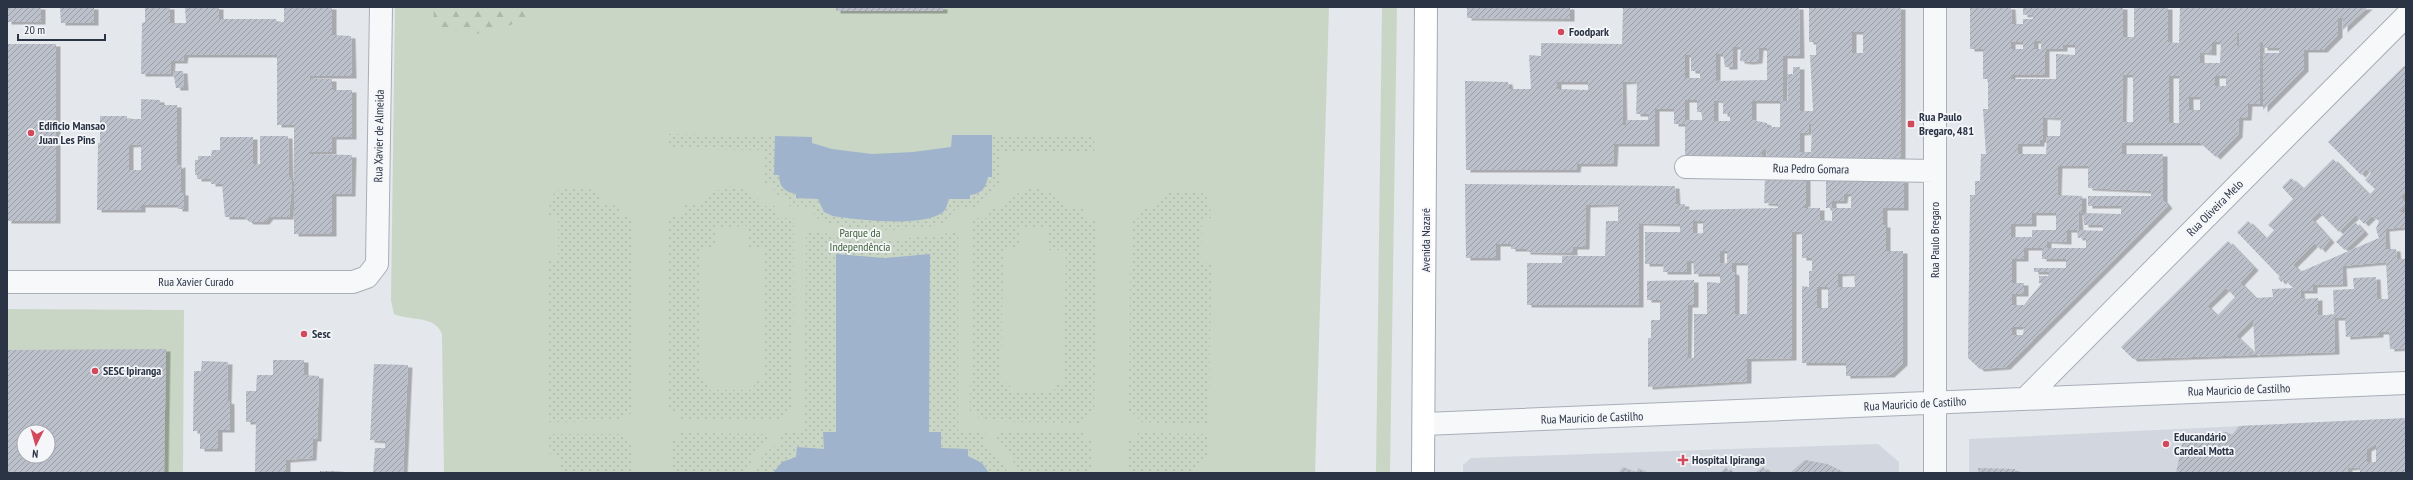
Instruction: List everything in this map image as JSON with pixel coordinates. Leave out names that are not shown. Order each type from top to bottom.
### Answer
[{"type":"main road","name":"Avenida Nazaré","points":[[1423,473],[1425,424],[1426,7]]},
{"type":"street","name":"Rua Xavier de Almeida","points":[[377,264],[381,7]]},
{"type":"street","name":"Rua Paulo Bregaro","points":[[1935,7],[1935,473]]},
{"type":"street","name":"Rua Oliveira Melo","points":[[2025,399],[2406,16]]},
{"type":"street","name":"Rua Pedro Gomara","points":[[1686,167],[1935,171]]},
{"type":"street","name":"Rua Xavier Curado","points":[[7,282],[353,282],[367,277],[377,264]]},
{"type":"street","name":"Rua Mauricio de Castilho","points":[[1425,424],[2406,383]]},
{"type":"shaded area","name":"Educandário Cardeal Motta","points":[[2385,419],[2337,473],[1969,473],[1969,439]]},
{"type":"shaded area","name":"Hospital Ipiranga","points":[[1878,444],[1899,462],[1899,473],[1463,473],[1463,465],[1471,458]]},
{"type":"green space","name":"Parque da Independência","points":[[395,7],[1329,7],[1315,473],[444,473],[442,334],[439,328],[428,321],[394,314],[391,300]]},
{"type":"green space","points":[[434,7],[529,7],[528,18],[488,34],[433,31]]},
{"type":"green space","points":[[1382,7],[1397,7],[1390,473],[1376,473]]},
{"type":"green space","points":[[667,134],[775,136],[774,175],[779,175],[779,180],[787,192],[796,194],[796,198],[818,199],[824,212],[828,215],[854,219],[894,222],[915,220],[948,204],[949,199],[969,199],[970,195],[975,194],[987,182],[988,177],[992,176],[992,135],[1094,135],[1094,152],[1000,153],[999,186],[994,186],[988,196],[978,202],[979,208],[956,207],[944,222],[931,226],[900,230],[883,230],[850,228],[836,225],[820,220],[813,212],[811,207],[789,206],[788,201],[777,194],[771,185],[764,185],[764,150],[668,149]]},
{"type":"green space","points":[[732,186],[742,188],[754,195],[764,206],[777,206],[777,218],[794,218],[793,412],[784,412],[785,420],[678,420],[679,412],[669,412],[669,217],[683,217],[683,205],[700,205],[714,192],[722,188]],"holes":[[[747,226],[747,248],[763,248],[763,381],[754,382],[754,390],[709,390],[709,381],[700,381],[700,248],[717,248],[717,227]]]},
{"type":"green space","points":[[564,188],[582,188],[593,191],[597,194],[602,205],[621,206],[621,216],[631,217],[632,414],[623,414],[623,421],[549,422],[548,260],[558,259],[558,215],[549,215],[550,202],[553,195]]},
{"type":"green space","points":[[1035,188],[1049,192],[1067,207],[1084,207],[1084,220],[1097,220],[1094,414],[1085,415],[1084,423],[978,421],[979,413],[970,413],[973,218],[989,218],[990,207],[1003,207],[1013,196]],"holes":[[[1020,228],[1049,228],[1049,250],[1066,250],[1064,383],[1055,383],[1054,392],[1010,391],[1010,383],[1001,382],[1003,249],[1019,249]]]},
{"type":"green space","points":[[1173,191],[1196,191],[1201,193],[1208,201],[1210,208],[1211,218],[1202,218],[1201,262],[1211,263],[1209,424],[1138,422],[1138,414],[1129,414],[1131,218],[1140,218],[1141,207],[1157,207],[1164,193]]},
{"type":"green space","points":[[806,231],[885,241],[958,232],[958,431],[986,431],[984,443],[998,456],[1007,473],[989,473],[983,464],[968,456],[968,449],[941,448],[929,432],[930,254],[885,258],[836,254],[836,432],[824,449],[797,447],[797,457],[783,462],[773,473],[756,473],[761,459],[771,449],[779,444],[780,432],[805,432]]},
{"type":"green space","name":"SESC Ipiranga","points":[[7,309],[184,310],[183,473],[7,473]]},
{"type":"green space","points":[[998,432],[1084,433],[1084,441],[1093,441],[1092,473],[1018,473],[1009,450],[997,439]]},
{"type":"green space","points":[[681,433],[768,434],[768,441],[755,452],[746,473],[672,473],[672,441],[681,440]]},
{"type":"green space","points":[[1138,433],[1209,434],[1209,457],[1199,461],[1197,473],[1128,473],[1128,440],[1138,441]]},
{"type":"green space","points":[[549,434],[623,434],[623,441],[632,442],[632,473],[560,473],[560,463],[558,458],[550,454]]},
{"type":"water","points":[[952,135],[992,135],[992,177],[988,177],[986,184],[980,192],[970,195],[970,199],[949,199],[944,211],[930,218],[888,221],[833,216],[824,212],[818,199],[796,198],[796,194],[789,192],[781,186],[779,175],[774,175],[775,136],[812,137],[812,143],[832,149],[872,154],[913,152],[951,147]]},
{"type":"water","points":[[836,254],[885,258],[930,254],[929,432],[941,432],[941,448],[968,449],[968,456],[982,463],[989,473],[773,473],[782,462],[796,457],[797,447],[824,449],[823,432],[836,432]]},
{"type":"building","points":[[7,7],[41,7],[41,22],[7,22]]},
{"type":"building","points":[[60,7],[94,7],[94,23],[61,23]]},
{"type":"building","points":[[145,7],[170,7],[170,23],[186,23],[185,7],[219,7],[219,19],[276,19],[277,22],[284,22],[284,7],[332,7],[332,35],[351,36],[352,76],[309,76],[310,79],[332,79],[332,90],[352,90],[352,137],[332,137],[332,152],[310,152],[310,154],[352,155],[351,194],[332,194],[332,234],[294,234],[294,125],[277,125],[277,55],[184,55],[183,61],[171,61],[170,74],[141,74],[142,23],[145,22]]},
{"type":"building","points":[[836,7],[943,7],[943,11],[836,11]]},
{"type":"building","points":[[1467,7],[1570,7],[1570,19],[1467,18]]},
{"type":"building","points":[[1623,7],[1799,7],[1800,56],[1783,56],[1783,101],[1788,101],[1787,74],[1793,74],[1793,67],[1800,67],[1800,111],[1813,111],[1810,55],[1816,55],[1816,42],[1809,42],[1809,7],[1901,7],[1901,161],[1766,160],[1767,150],[1762,150],[1762,160],[1685,160],[1685,124],[1674,124],[1674,109],[1655,109],[1655,144],[1614,144],[1613,164],[1577,164],[1576,170],[1466,170],[1465,81],[1508,82],[1509,89],[1531,89],[1529,55],[1541,56],[1541,43],[1622,44]],"holes":[[[1852,32],[1863,32],[1863,53],[1852,53]],[[1733,47],[1741,47],[1740,61],[1749,62],[1758,61],[1759,48],[1767,48],[1767,80],[1716,81],[1716,54],[1723,54],[1725,67],[1733,67]],[[1685,55],[1691,55],[1691,71],[1700,71],[1700,78],[1685,78]],[[1637,81],[1636,114],[1648,114],[1648,120],[1627,120],[1626,125],[1623,125],[1622,82]],[[1557,82],[1588,82],[1588,90],[1557,89]],[[1685,100],[1697,100],[1697,112],[1702,112],[1702,120],[1685,120]],[[1714,100],[1723,101],[1723,114],[1730,114],[1730,121],[1714,121]],[[1752,101],[1780,101],[1780,127],[1767,127],[1767,123],[1752,120]],[[1812,123],[1811,152],[1800,152],[1800,133],[1809,132],[1809,124]]]},
{"type":"building","points":[[1970,7],[2011,7],[2012,24],[2023,24],[2023,19],[2033,19],[2033,14],[2023,15],[2023,7],[2123,7],[2123,37],[2134,37],[2134,7],[2168,7],[2168,42],[2179,43],[2180,7],[2368,7],[2343,30],[2343,18],[2338,17],[2338,35],[2323,50],[2304,50],[2304,69],[2263,110],[2263,53],[2279,53],[2279,48],[2263,48],[2263,41],[2260,42],[2260,104],[2248,104],[2247,118],[2239,118],[2238,135],[2216,157],[2200,143],[2122,143],[2122,154],[2163,154],[2163,200],[2168,206],[2006,367],[1980,369],[1968,358],[1970,195],[1975,195],[1975,181],[1980,181],[1981,154],[1986,154],[1983,109],[1988,109],[1988,79],[1983,79],[1983,49],[1970,49]],"holes":[[[2237,32],[2240,33],[2239,46],[2237,46]],[[2034,41],[2041,41],[2041,49],[2034,49]],[[2011,42],[2023,42],[2023,49],[2011,49]],[[2212,42],[2221,42],[2220,63],[2200,63],[2200,52],[2212,53]],[[2063,45],[2075,45],[2075,55],[2056,54],[2056,79],[2011,79],[2011,75],[2045,75],[2045,49],[2063,49]],[[2123,75],[2133,75],[2133,122],[2122,122]],[[2169,76],[2179,76],[2179,123],[2169,123]],[[2215,76],[2226,76],[2226,86],[2215,86]],[[2189,97],[2200,97],[2200,110],[2189,110]],[[2043,117],[2061,118],[2060,136],[2047,136],[2046,154],[2018,154],[2018,144],[2040,144],[2040,140],[2043,140]],[[2058,166],[2088,166],[2088,188],[2151,191],[2151,196],[2088,196],[2088,206],[2121,206],[2121,214],[2083,213],[2084,225],[2103,225],[2103,231],[2077,230],[2079,230],[2078,213],[2082,213],[2082,196],[2057,195]],[[2032,213],[2056,213],[2056,230],[2032,230],[2032,237],[2011,237],[2011,224],[2032,224]],[[2067,230],[2077,230],[2078,238],[2086,237],[2086,248],[2047,248],[2047,241],[2067,242]],[[2024,248],[2042,248],[2042,259],[2066,259],[2066,268],[2034,268],[2034,272],[2048,272],[2048,276],[2039,276],[2039,283],[2042,283],[2024,305],[2012,305],[2012,294],[2024,294],[2024,283],[2012,283],[2012,259],[2024,259]],[[2012,327],[2024,327],[2023,335],[2012,335]]]},
{"type":"building","name":"Edificio Mansao Juan Les Pins","points":[[7,44],[56,44],[56,221],[7,221]]},
{"type":"building","points":[[2404,66],[2406,66],[2406,192],[2401,197],[2406,205],[2399,212],[2406,212],[2406,227],[2385,229],[2386,249],[2396,249],[2397,259],[2406,259],[2406,348],[2390,349],[2389,332],[2379,332],[2379,335],[2346,337],[2345,318],[2334,318],[2335,352],[2133,359],[2121,347],[2228,241],[2254,268],[2240,283],[2255,298],[2273,297],[2272,289],[2293,288],[2284,279],[2281,282],[2278,278],[2280,277],[2237,232],[2248,221],[2266,239],[2274,230],[2268,225],[2293,199],[2282,187],[2291,178],[2303,189],[2333,159],[2369,195],[2375,189],[2365,180],[2371,173],[2366,169],[2361,175],[2328,142]],"holes":[[[2319,212],[2339,232],[2356,215],[2364,224],[2372,216],[2375,219],[2377,216],[2380,218],[2376,229],[2379,238],[2300,272],[2293,265],[2315,243],[2321,250],[2330,240],[2311,219]],[[2386,262],[2388,299],[2377,299],[2376,277],[2353,278],[2354,289],[2333,290],[2334,314],[2318,316],[2318,298],[2301,299],[2300,291],[2313,291],[2313,285],[2343,284],[2342,266]],[[2226,288],[2235,297],[2217,316],[2207,306]],[[2253,319],[2255,354],[2236,336]]]},
{"type":"building","points":[[173,71],[183,71],[184,88],[176,88]]},
{"type":"building","points":[[141,99],[160,100],[160,105],[177,105],[177,166],[181,165],[181,193],[184,193],[184,209],[178,209],[178,205],[141,205],[141,210],[97,210],[100,116],[127,116],[127,119],[141,119]],"holes":[[[141,144],[141,170],[129,170],[129,145]]]},
{"type":"building","points":[[260,136],[288,136],[289,177],[292,182],[289,217],[269,217],[265,222],[249,222],[245,217],[225,217],[222,184],[211,184],[211,179],[197,179],[197,175],[195,175],[195,160],[198,160],[198,156],[211,156],[212,150],[220,150],[220,137],[253,137],[253,164],[260,164]]},
{"type":"building","points":[[1765,178],[1806,178],[1806,205],[1804,204],[1804,208],[1820,208],[1820,220],[1832,221],[1832,208],[1826,208],[1826,179],[1904,180],[1904,208],[1883,208],[1883,225],[1886,225],[1886,251],[1903,251],[1903,363],[1890,375],[1846,376],[1846,363],[1802,363],[1802,286],[1809,287],[1809,271],[1812,271],[1812,258],[1802,258],[1802,231],[1792,232],[1792,358],[1747,359],[1747,381],[1648,387],[1648,338],[1651,338],[1651,320],[1660,320],[1660,300],[1647,300],[1647,281],[1694,280],[1694,305],[1688,305],[1687,358],[1694,358],[1694,314],[1707,314],[1707,282],[1720,283],[1720,274],[1694,274],[1693,260],[1687,261],[1687,272],[1663,272],[1664,264],[1645,264],[1645,232],[1680,232],[1680,224],[1639,223],[1639,305],[1527,305],[1527,263],[1562,263],[1562,256],[1605,256],[1606,221],[1618,221],[1618,204],[1586,205],[1585,247],[1573,247],[1573,253],[1526,252],[1526,249],[1511,249],[1511,244],[1496,244],[1496,258],[1466,258],[1465,184],[1675,186],[1676,204],[1685,204],[1684,210],[1778,208],[1778,204],[1764,203]],"holes":[[[1844,194],[1851,194],[1851,208],[1832,208],[1832,201],[1843,201]],[[1693,221],[1703,221],[1703,233],[1693,234]],[[1720,251],[1727,251],[1727,263],[1720,264]],[[1732,263],[1748,263],[1747,314],[1735,314],[1735,273],[1732,272]],[[1854,273],[1855,287],[1838,287],[1838,274]],[[1817,287],[1828,287],[1828,308],[1817,308]]]},
{"type":"building","points":[[2355,222],[2364,232],[2345,250],[2336,242]]},
{"type":"building","name":"SESC Ipiranga","points":[[166,349],[164,473],[8,473],[8,350]]},
{"type":"building","points":[[273,360],[304,360],[304,375],[319,376],[317,439],[313,439],[312,458],[286,460],[286,473],[255,473],[256,422],[246,422],[246,391],[256,391],[257,375],[273,375]]},
{"type":"building","points":[[202,361],[228,362],[227,401],[230,402],[230,430],[218,430],[218,449],[200,449],[200,431],[193,431],[194,371],[201,371]]},
{"type":"building","points":[[374,364],[408,365],[403,473],[373,473],[375,448],[385,448],[385,441],[370,440]]},
{"type":"building","points":[[2406,418],[2406,473],[2360,473],[2360,467],[2348,468],[2348,473],[2176,473],[2184,435],[2227,432],[2232,435],[2239,426]],"holes":[[[2376,444],[2376,462],[2367,462],[2367,449]]]},
{"type":"building","points":[[1805,460],[1827,464],[1845,473],[1790,473]]},
{"type":"building","points":[[1623,467],[1636,472],[1639,468],[1646,473],[1618,473]]},
{"type":"building","points":[[1726,467],[1731,473],[1720,473]]},
{"type":"building","points":[[1763,467],[1770,473],[1754,473]]},
{"type":"building","points":[[1978,468],[2015,469],[2015,473],[1978,473]]},
{"type":"building","points":[[320,471],[346,471],[320,473]]},
{"type":"place","name":"Foodpark","points":[[1561,32]]},
{"type":"place","name":"Rua Paulo Bregaro, 481","points":[[1911,124]]},
{"type":"place","name":"Edificio Mansao Juan Les Pins","points":[[31,133]]},
{"type":"place","name":"Sesc","points":[[304,334]]},
{"type":"place","name":"SESC Ipiranga","points":[[95,371]]},
{"type":"place","name":"Educandário Cardeal Motta","points":[[2166,444]]},
{"type":"place","name":"Hospital Ipiranga","points":[[1683,460]]}]
